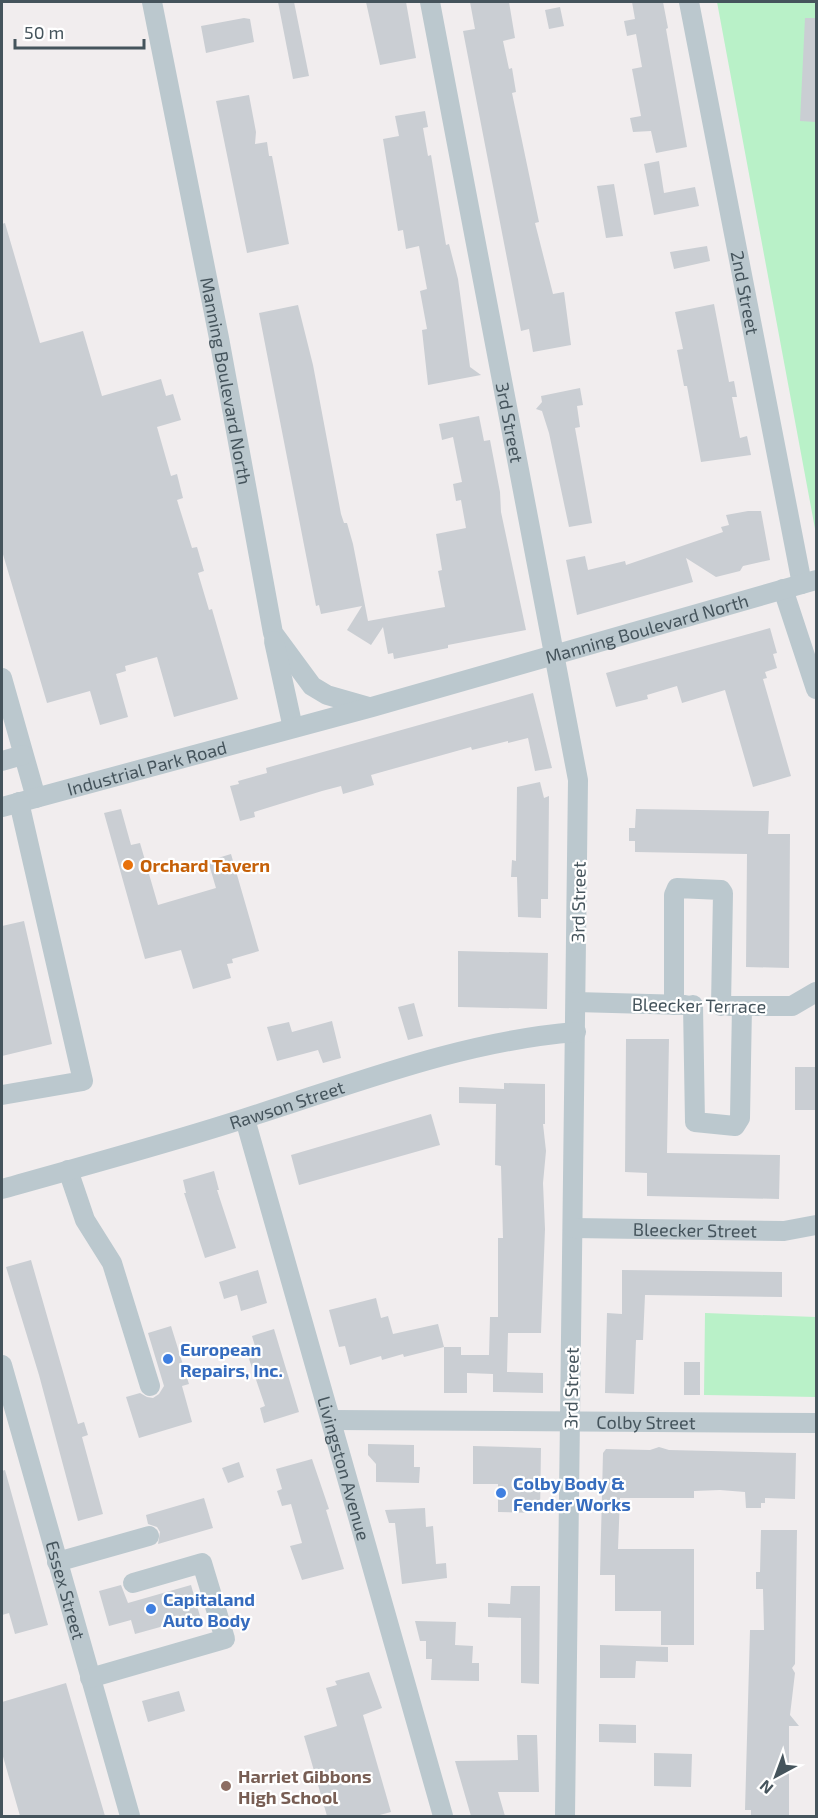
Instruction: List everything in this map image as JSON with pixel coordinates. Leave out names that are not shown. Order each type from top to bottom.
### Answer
[{"type":"street","name":"Manning Boulevard North","points":[[152,2],[220,346],[273,633],[312,686],[327,695],[356,705],[372,707]]},
{"type":"street","name":"3rd Street","points":[[430,2],[556,653],[576,760],[579,789],[565,1816]]},
{"type":"street","name":"2nd Street","points":[[689,2],[800,584],[816,689]]},
{"type":"street","name":"Manning Boulevard North","points":[[293,728],[800,584]]},
{"type":"street","points":[[273,633],[293,728]]},
{"type":"street","points":[[2,678],[23,755],[19,802],[82,1081],[2,1095]]},
{"type":"street","name":"Industrial Park Road","points":[[19,802],[293,728]]},
{"type":"street","points":[[2,761],[23,755]]},
{"type":"street","points":[[721,1006],[723,892],[721,890],[677,888],[674,895],[694,1122],[735,1126],[740,1118],[742,1006]]},
{"type":"street","name":"Bleecker Terrace","points":[[576,1002],[792,1006],[806,1000],[816,992]]},
{"type":"street","name":"Rawson Street","points":[[2,1189],[245,1119],[442,1056],[536,1036],[576,1032]]},
{"type":"street","name":"Livingston Avenue","points":[[245,1119],[443,1816]]},
{"type":"street","points":[[68,1170],[85,1220],[112,1263],[150,1386]]},
{"type":"street","name":"Bleecker Street","points":[[573,1228],[784,1231],[816,1225]]},
{"type":"street","name":"Essex Street","points":[[2,1365],[130,1816]]},
{"type":"street","name":"Colby Street","points":[[332,1420],[816,1423]]},
{"type":"street","points":[[57,1562],[149,1536]]},
{"type":"street","points":[[90,1678],[225,1639],[202,1563],[134,1583]]},
{"type":"green space","points":[[717,2],[816,2],[816,534]]},
{"type":"green space","points":[[705,1313],[816,1317],[816,1397],[704,1395]]},
{"type":"building","points":[[278,2],[294,2],[309,76],[293,79]]},
{"type":"building","points":[[366,2],[406,2],[416,58],[380,65]]},
{"type":"building","points":[[470,2],[509,2],[515,38],[503,41],[509,69],[512,68],[516,92],[512,93],[539,222],[535,223],[553,294],[564,292],[571,345],[533,352],[529,329],[521,331],[463,31],[475,29]]},
{"type":"building","points":[[632,2],[663,2],[687,147],[656,153],[651,131],[633,132],[630,118],[641,116],[632,69],[642,67],[636,34],[627,36],[624,21],[635,19]]},
{"type":"building","points":[[560,7],[564,26],[549,29],[545,10]]},
{"type":"building","points":[[244,18],[250,19],[254,42],[206,53],[201,26]]},
{"type":"building","points":[[805,18],[816,18],[816,122],[800,121]]},
{"type":"building","points":[[249,95],[256,132],[255,144],[267,142],[269,156],[272,156],[289,244],[247,253],[216,101]]},
{"type":"building","points":[[425,111],[428,127],[423,128],[428,156],[431,155],[446,245],[449,244],[458,279],[470,367],[481,375],[428,385],[422,330],[427,329],[420,291],[427,289],[419,246],[406,249],[403,230],[398,231],[383,139],[399,136],[395,116]]},
{"type":"building","points":[[659,161],[664,193],[695,187],[699,206],[654,215],[644,164]]},
{"type":"building","points":[[614,184],[623,236],[606,238],[597,186]]},
{"type":"building","points":[[5,223],[40,343],[83,331],[102,396],[161,379],[166,396],[173,394],[181,420],[157,427],[171,476],[177,474],[183,498],[177,500],[192,548],[197,547],[204,571],[198,573],[209,610],[212,609],[238,699],[174,717],[157,657],[125,666],[126,671],[116,674],[128,717],[100,725],[90,691],[47,703],[2,551],[2,224]]},
{"type":"building","points":[[707,246],[710,261],[674,269],[670,252]]},
{"type":"building","points":[[714,304],[729,382],[734,381],[737,397],[732,397],[740,438],[747,436],[751,455],[701,462],[687,386],[684,386],[677,350],[683,349],[675,312]]},
{"type":"building","points":[[298,305],[313,365],[341,514],[344,523],[347,523],[353,544],[368,621],[445,607],[438,571],[442,570],[436,534],[466,528],[461,500],[456,501],[453,484],[462,482],[453,437],[442,440],[439,424],[479,416],[484,441],[490,440],[500,492],[501,512],[526,630],[448,645],[448,648],[394,659],[393,653],[388,654],[383,627],[371,645],[347,630],[362,606],[321,614],[319,605],[316,606],[259,313]]},
{"type":"building","points":[[580,388],[583,405],[577,406],[580,427],[575,428],[592,523],[569,527],[549,433],[542,411],[536,409],[542,402],[541,396]]},
{"type":"building","points":[[761,511],[770,560],[743,566],[740,571],[716,577],[686,558],[693,582],[577,615],[566,560],[585,556],[588,570],[625,561],[626,565],[723,532],[721,527],[729,525],[726,515]]},
{"type":"building","points":[[770,628],[777,653],[773,654],[777,668],[765,672],[767,678],[763,679],[791,776],[753,787],[725,690],[682,703],[677,686],[647,695],[648,699],[616,707],[606,673]]},
{"type":"building","points":[[533,693],[552,768],[535,771],[528,738],[472,750],[471,747],[371,775],[374,785],[343,794],[341,786],[322,791],[254,812],[255,817],[240,821],[230,786],[239,784],[238,781],[267,773],[266,768]]},
{"type":"building","points":[[540,782],[544,798],[549,796],[548,899],[541,899],[541,918],[518,917],[517,877],[511,877],[512,860],[516,861],[517,787]]},
{"type":"building","points":[[121,809],[131,845],[140,843],[158,905],[216,888],[208,861],[231,854],[259,951],[232,959],[233,963],[227,964],[231,978],[193,989],[181,950],[145,959],[104,813]]},
{"type":"building","points":[[636,809],[769,811],[768,834],[790,834],[789,968],[746,967],[747,854],[635,852],[635,841],[629,841],[629,828],[635,828]]},
{"type":"building","points":[[24,921],[52,1044],[2,1056],[2,926]]},
{"type":"building","points":[[458,951],[548,953],[547,1009],[458,1007]]},
{"type":"building","points":[[414,1003],[423,1036],[408,1040],[398,1007]]},
{"type":"building","points":[[332,1021],[341,1058],[323,1063],[318,1050],[277,1061],[267,1027],[289,1022],[292,1032]]},
{"type":"building","points":[[626,1039],[669,1039],[667,1153],[780,1155],[779,1199],[647,1196],[647,1173],[625,1172]]},
{"type":"building","points":[[795,1067],[816,1067],[816,1110],[795,1110]]},
{"type":"building","points":[[504,1083],[545,1084],[545,1124],[543,1124],[546,1151],[543,1183],[545,1229],[541,1333],[508,1333],[507,1372],[543,1373],[543,1393],[493,1392],[493,1374],[467,1373],[467,1393],[444,1393],[444,1347],[461,1347],[461,1355],[489,1355],[490,1317],[498,1317],[498,1238],[503,1238],[501,1166],[495,1165],[496,1104],[459,1103],[459,1087],[504,1089]]},
{"type":"building","points":[[431,1114],[440,1145],[299,1185],[291,1155]]},
{"type":"building","points":[[214,1171],[219,1190],[217,1190],[236,1248],[205,1258],[184,1193],[186,1193],[183,1180]]},
{"type":"building","points":[[31,1260],[78,1424],[84,1422],[88,1435],[82,1437],[103,1514],[78,1521],[39,1375],[6,1267]]},
{"type":"building","points":[[258,1270],[267,1303],[241,1311],[237,1295],[224,1299],[219,1282]]},
{"type":"building","points":[[622,1270],[782,1272],[782,1297],[645,1295],[643,1340],[636,1340],[634,1394],[605,1393],[607,1313],[622,1314]]},
{"type":"building","points":[[376,1298],[381,1318],[388,1316],[393,1334],[438,1324],[444,1347],[404,1357],[403,1354],[382,1360],[381,1356],[350,1365],[345,1346],[339,1347],[329,1310]]},
{"type":"building","name":"European Repairs, Inc.","points":[[171,1326],[189,1384],[182,1386],[192,1422],[139,1438],[126,1397],[140,1393],[153,1398],[159,1394],[164,1386],[148,1333]]},
{"type":"building","points":[[274,1329],[299,1412],[264,1423],[260,1408],[265,1406],[248,1356],[257,1353],[252,1336]]},
{"type":"building","points":[[684,1362],[700,1362],[700,1395],[684,1395]]},
{"type":"building","points":[[368,1444],[414,1445],[414,1467],[420,1467],[419,1483],[376,1482],[376,1464],[368,1455]]},
{"type":"building","name":"Colby Body & Fender Works","points":[[473,1446],[541,1448],[540,1513],[498,1512],[498,1484],[473,1484]]},
{"type":"building","points":[[659,1447],[669,1450],[796,1453],[795,1499],[765,1498],[765,1503],[761,1503],[761,1508],[746,1508],[745,1492],[720,1490],[694,1491],[694,1498],[620,1498],[618,1549],[694,1549],[694,1645],[661,1645],[661,1611],[615,1611],[615,1575],[600,1575],[603,1453],[606,1449],[650,1450]]},
{"type":"building","points":[[312,1459],[329,1509],[326,1510],[344,1569],[302,1580],[290,1546],[302,1543],[291,1504],[282,1506],[277,1491],[282,1489],[276,1469]]},
{"type":"building","points":[[239,1462],[244,1477],[228,1483],[222,1468]]},
{"type":"building","points":[[5,1470],[48,1625],[15,1634],[9,1613],[2,1615],[2,1471]]},
{"type":"building","points":[[204,1498],[213,1528],[158,1544],[160,1532],[157,1527],[148,1524],[146,1515]]},
{"type":"building","points":[[425,1508],[426,1527],[433,1526],[436,1564],[446,1563],[447,1578],[402,1584],[395,1523],[389,1523],[385,1510]]},
{"type":"building","points":[[761,1530],[797,1530],[795,1664],[792,1668],[795,1673],[790,1715],[799,1726],[789,1726],[789,1816],[751,1816],[751,1810],[745,1810],[750,1630],[764,1630],[763,1589],[756,1589],[756,1572],[760,1572]]},
{"type":"building","name":"Capitaland Auto Body","points":[[121,1585],[128,1603],[191,1585],[200,1616],[135,1634],[131,1620],[109,1626],[99,1591]]},
{"type":"building","points":[[511,1586],[540,1586],[539,1684],[521,1683],[521,1618],[488,1617],[488,1603],[510,1604]]},
{"type":"building","points":[[415,1621],[456,1622],[455,1645],[473,1646],[472,1663],[479,1663],[479,1681],[431,1680],[432,1659],[426,1659],[426,1641],[420,1641]]},
{"type":"building","points":[[600,1645],[668,1647],[668,1662],[636,1661],[635,1678],[600,1678]]},
{"type":"building","points":[[369,1672],[382,1708],[363,1715],[391,1812],[376,1816],[327,1816],[304,1736],[337,1726],[326,1688],[337,1685],[335,1681]]},
{"type":"building","points":[[66,1683],[105,1816],[20,1816],[2,1753],[2,1702]]},
{"type":"building","points":[[179,1691],[185,1711],[148,1722],[142,1701]]},
{"type":"building","points":[[599,1724],[636,1725],[636,1743],[599,1742]]},
{"type":"building","points":[[517,1735],[537,1735],[539,1792],[498,1792],[505,1816],[471,1816],[455,1761],[518,1760]]},
{"type":"building","points":[[654,1753],[692,1754],[691,1787],[654,1786]]},
{"type":"place","name":"Orchard Tavern","points":[[128,865]]},
{"type":"place","name":"European Repairs, Inc.","points":[[168,1359]]},
{"type":"place","name":"Colby Body & Fender Works","points":[[501,1493]]},
{"type":"place","name":"Capitaland Auto Body","points":[[151,1609]]},
{"type":"place","name":"Harriet Gibbons High School","points":[[226,1786]]}]
